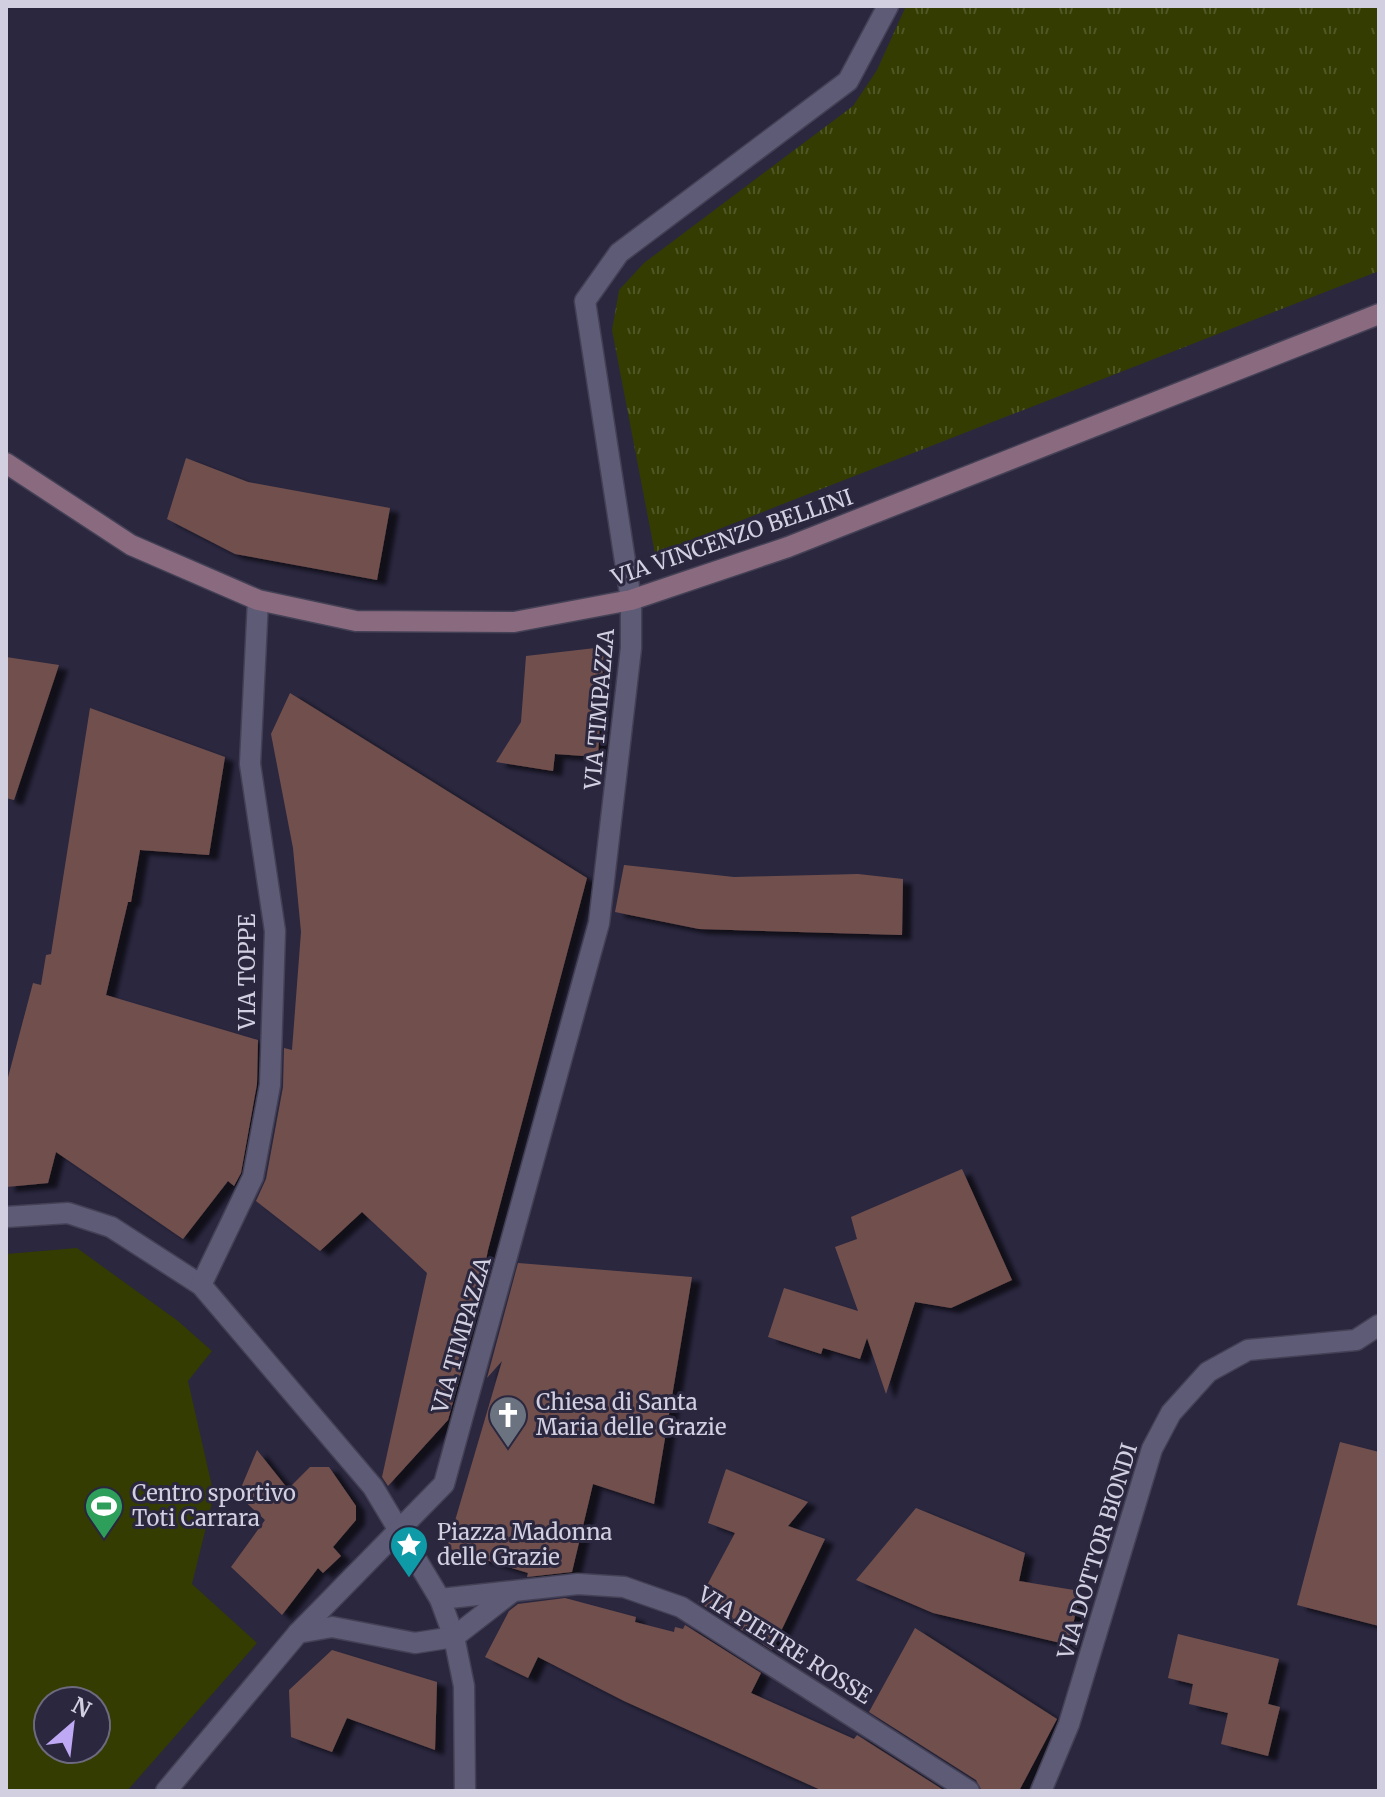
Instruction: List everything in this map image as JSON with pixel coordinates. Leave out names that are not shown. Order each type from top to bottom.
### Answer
[{"type":"street","name":"VIA TIMPAZZA","points":[[400,1528],[444,1484],[599,923],[631,648],[631,600],[585,301],[619,253],[848,81],[888,6]]},
{"type":"street","name":"VIA VINCENZO BELLINI","points":[[6,463],[131,545],[258,600],[356,621],[514,622],[631,600],[788,547],[1379,314]]},
{"type":"street","name":"VIA TOPPE","points":[[201,1285],[253,1177],[270,1085],[275,931],[250,764],[258,600]]},
{"type":"street","points":[[6,1217],[68,1213],[111,1227],[201,1285],[373,1487],[440,1599],[454,1637],[461,1670],[465,1791]]},
{"type":"street","name":"VIA DOTTOR BIONDI","points":[[1041,1791],[1069,1724],[1152,1449],[1171,1413],[1208,1372],[1248,1350],[1356,1340],[1379,1325]]},
{"type":"street","points":[[166,1791],[298,1633],[400,1528]]},
{"type":"street","name":"VIA PIETRE ROSSE","points":[[440,1599],[578,1584],[624,1587],[681,1607],[969,1791]]},
{"type":"street","points":[[298,1633],[332,1627],[415,1643],[454,1637],[512,1592]]},
{"type":"green space","points":[[906,6],[1379,6],[1379,271],[655,554],[612,330],[619,290],[644,263],[853,106],[877,70]]},
{"type":"green space","name":"Centro sportivo Toti Carrara","points":[[77,1248],[178,1321],[212,1351],[188,1381],[214,1495],[192,1584],[257,1643],[127,1791],[6,1791],[6,1254]]},
{"type":"building","points":[[186,458],[248,482],[390,508],[377,580],[235,554],[167,519]]},
{"type":"building","points":[[604,647],[598,757],[555,754],[553,771],[496,762],[521,722],[526,656]]},
{"type":"building","points":[[6,657],[59,665],[14,800],[6,798]]},
{"type":"building","points":[[290,693],[587,878],[488,1250],[486,1260],[492,1261],[448,1420],[388,1486],[382,1477],[427,1273],[362,1212],[320,1251],[256,1201],[266,1179],[283,1087],[284,1048],[292,1050],[301,932],[293,848],[271,734]]},
{"type":"building","points":[[90,708],[225,757],[209,855],[140,850],[131,902],[128,902],[106,995],[258,1040],[257,1084],[241,1173],[234,1186],[228,1181],[183,1239],[56,1152],[48,1183],[6,1187],[6,1085],[33,983],[41,985],[46,955],[51,954]]},
{"type":"building","points":[[624,865],[734,877],[858,874],[903,879],[902,935],[699,929],[615,912]]},
{"type":"building","points":[[962,1169],[1012,1280],[951,1308],[915,1302],[886,1394],[867,1338],[860,1359],[823,1348],[821,1354],[768,1337],[784,1288],[858,1311],[835,1247],[857,1239],[851,1217]]},
{"type":"building","points":[[518,1263],[692,1277],[654,1504],[593,1484],[572,1572],[527,1577],[528,1573],[447,1548],[502,1361],[487,1378]]},
{"type":"building","points":[[1340,1442],[1379,1452],[1379,1626],[1297,1605]]},
{"type":"building","points":[[257,1450],[288,1489],[310,1467],[329,1467],[356,1506],[356,1520],[333,1547],[341,1556],[323,1573],[318,1568],[282,1615],[231,1567],[265,1520],[238,1495]]},
{"type":"building","points":[[726,1469],[808,1502],[788,1526],[825,1539],[772,1650],[698,1602],[735,1533],[708,1523]]},
{"type":"building","points":[[916,1508],[1025,1553],[1019,1581],[1080,1591],[1069,1645],[933,1613],[856,1580]]},
{"type":"building","points":[[565,1598],[636,1617],[635,1622],[674,1632],[675,1627],[683,1629],[685,1625],[761,1673],[751,1693],[854,1739],[857,1735],[945,1791],[823,1791],[624,1701],[538,1657],[528,1678],[485,1657],[509,1611],[518,1604]]},
{"type":"building","points":[[915,1628],[1057,1719],[1019,1791],[982,1791],[976,1780],[869,1712]]},
{"type":"building","points":[[1178,1634],[1279,1659],[1268,1704],[1280,1707],[1268,1756],[1221,1744],[1228,1713],[1189,1704],[1193,1684],[1168,1678]]},
{"type":"building","points":[[332,1650],[437,1682],[435,1750],[347,1718],[332,1752],[291,1737],[289,1690]]},
{"type":"place","name":"Chiesa di Santa Maria delle Grazie","points":[[508,1449]]},
{"type":"place","name":"Centro sportivo Toti Carrara","points":[[104,1540]]},
{"type":"place","name":"Piazza Madonna delle Grazie","points":[[409,1579]]}]
